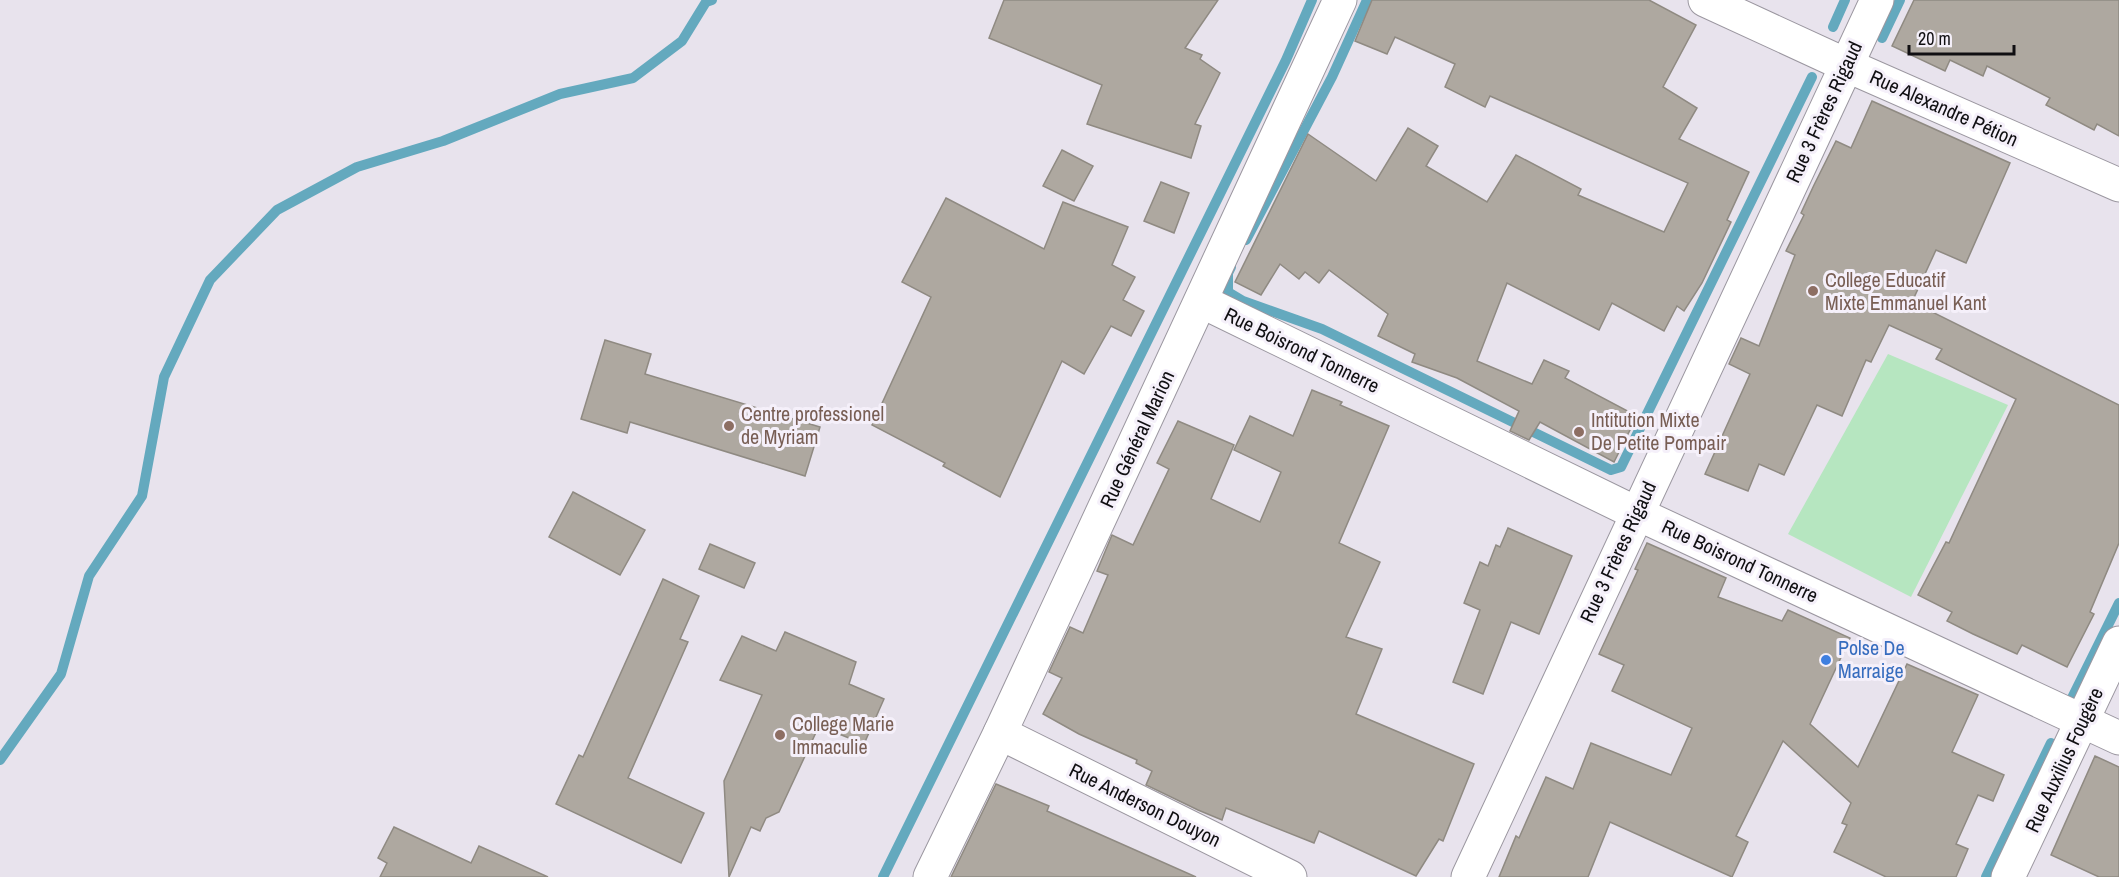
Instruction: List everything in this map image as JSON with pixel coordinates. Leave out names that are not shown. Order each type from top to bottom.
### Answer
[{"type":"street","name":"Rue Général Marion","points":[[930,877],[1000,733],[1340,0]]},
{"type":"street","name":"Rue Alexandre Pétion","points":[[1705,0],[1846,65],[2119,185]]},
{"type":"street","name":"Rue 3 Frères Rigaud","points":[[1468,877],[1877,0]]},
{"type":"street","name":"Rue Boisrond Tonnerre","points":[[1201,301],[1636,513],[2119,738]]},
{"type":"street","name":"Rue Auxilius Fougère","points":[[2008,877],[2119,643]]},
{"type":"street","name":"Rue Anderson Douyon","points":[[1000,733],[1290,877]]},
{"type":"green space","points":[[1888,354],[2008,405],[1911,597],[1788,534]]},
{"type":"building","points":[[1004,0],[1218,0],[1185,48],[1202,55],[1200,59],[1220,73],[1195,124],[1201,126],[1191,158],[1087,124],[1102,85],[989,38]]},
{"type":"building","points":[[1372,0],[1649,0],[1696,25],[1663,87],[1697,108],[1679,139],[1749,172],[1727,220],[1731,222],[1702,283],[1684,311],[1677,306],[1664,331],[1612,303],[1599,330],[1507,283],[1477,361],[1532,384],[1544,360],[1569,371],[1565,378],[1637,416],[1614,462],[1540,422],[1529,440],[1510,431],[1519,411],[1457,378],[1412,362],[1415,354],[1378,336],[1388,314],[1329,270],[1319,283],[1305,272],[1299,279],[1280,264],[1261,295],[1235,282],[1308,134],[1376,181],[1408,128],[1438,146],[1426,166],[1487,202],[1516,155],[1581,189],[1578,195],[1664,232],[1688,183],[1490,96],[1485,107],[1445,87],[1455,64],[1395,37],[1387,54],[1355,41]]},
{"type":"building","points":[[1914,0],[2119,0],[2119,136],[2097,124],[2094,130],[2046,105],[2050,98],[1987,66],[1983,76],[1950,60],[1945,71],[1892,46]]},
{"type":"building","points":[[1872,101],[2010,163],[1966,263],[1936,250],[1912,302],[2119,405],[2119,543],[2090,612],[2094,614],[2067,667],[2022,645],[2017,654],[1973,634],[1947,621],[1952,612],[1918,595],[1946,542],[1949,543],[2016,399],[1936,359],[1942,349],[1889,325],[1871,362],[1866,360],[1842,416],[1817,405],[1784,475],[1759,464],[1748,491],[1705,474],[1750,374],[1729,364],[1741,338],[1759,346],[1795,255],[1786,251],[1804,215],[1801,213],[1836,141],[1851,148]]},
{"type":"building","points":[[1062,150],[1093,166],[1074,201],[1043,186]]},
{"type":"building","points":[[1161,182],[1189,193],[1174,233],[1144,221]]},
{"type":"building","points":[[946,198],[1044,249],[1063,202],[1128,227],[1112,265],[1135,277],[1123,300],[1144,311],[1131,336],[1111,326],[1084,374],[1062,361],[1000,497],[943,466],[945,463],[872,425],[931,297],[902,282]]},
{"type":"building","name":"Centre professionel de Myriam","points":[[605,340],[651,354],[645,374],[820,427],[805,476],[630,422],[627,433],[581,419]]},
{"type":"building","points":[[1312,390],[1342,402],[1340,405],[1389,426],[1339,543],[1380,562],[1346,637],[1382,649],[1356,714],[1474,764],[1443,841],[1439,839],[1416,876],[1319,831],[1314,843],[1226,808],[1222,820],[1198,810],[1146,785],[1152,771],[1136,763],[1137,760],[1079,734],[1043,714],[1062,678],[1049,672],[1070,627],[1083,633],[1108,575],[1097,571],[1112,535],[1133,545],[1169,469],[1157,463],[1178,421],[1234,445],[1211,499],[1260,522],[1281,472],[1234,450],[1250,416],[1293,436]]},
{"type":"building","points":[[573,492],[645,530],[620,575],[549,537]]},
{"type":"building","points":[[1508,528],[1572,556],[1539,634],[1511,622],[1483,694],[1453,682],[1480,610],[1464,603],[1480,562],[1488,566],[1496,545],[1500,547]]},
{"type":"building","points":[[1647,543],[1726,578],[1718,597],[1782,621],[1788,610],[1850,638],[1810,724],[1858,767],[1907,664],[1978,695],[1952,752],[2004,775],[1993,801],[1978,795],[1956,844],[1968,849],[1956,877],[1886,877],[1834,852],[1847,825],[1842,823],[1851,803],[1783,741],[1736,836],[1748,842],[1732,877],[1610,822],[1588,877],[1499,877],[1516,836],[1519,838],[1546,777],[1573,789],[1591,743],[1671,775],[1692,728],[1612,691],[1624,665],[1599,654],[1638,570],[1635,569]]},
{"type":"building","points":[[710,544],[755,563],[744,588],[699,569]]},
{"type":"building","points":[[663,579],[699,596],[680,639],[688,642],[628,778],[704,813],[681,863],[556,804],[579,755],[583,757]]},
{"type":"building","name":"College Marie Immaculie","points":[[785,632],[856,662],[849,684],[884,699],[864,744],[819,726],[779,812],[766,818],[760,831],[751,827],[729,877],[724,781],[762,695],[720,680],[742,636],[776,651]]},
{"type":"building","points":[[2095,756],[2119,767],[2119,877],[2099,877],[2051,855]]},
{"type":"building","points":[[996,784],[1049,806],[1047,811],[1196,877],[951,877]]},
{"type":"building","points":[[394,827],[471,863],[479,846],[548,877],[380,877],[387,863],[378,858]]},
{"type":"waterway","points":[[0,760],[61,674],[89,576],[142,496],[164,377],[210,280],[277,210],[357,167],[443,141],[560,94],[633,78],[682,41],[706,2],[712,0]]},
{"type":"waterway","points":[[883,877],[1286,60],[1312,0]]},
{"type":"waterway","points":[[1246,240],[1332,77],[1367,0]]},
{"type":"waterway","points":[[1833,27],[1845,0]]},
{"type":"waterway","points":[[1882,38],[1900,0]]},
{"type":"waterway","points":[[1231,267],[1228,273],[1228,292],[1243,301],[1322,329],[1611,470],[1621,467],[1812,77]]},
{"type":"waterway","points":[[2069,704],[2119,603]]},
{"type":"waterway","points":[[1986,877],[2051,743]]},
{"type":"place","name":"College Educatif Mixte Emmanuel Kant","points":[[1813,291]]},
{"type":"place","name":"Centre professionel de Myriam","points":[[729,426]]},
{"type":"place","name":"Intitution Mixte De Petite Pompair","points":[[1579,432]]},
{"type":"place","name":"Polse De Marraige","points":[[1826,660]]},
{"type":"place","name":"College Marie Immaculie","points":[[780,735]]}]
